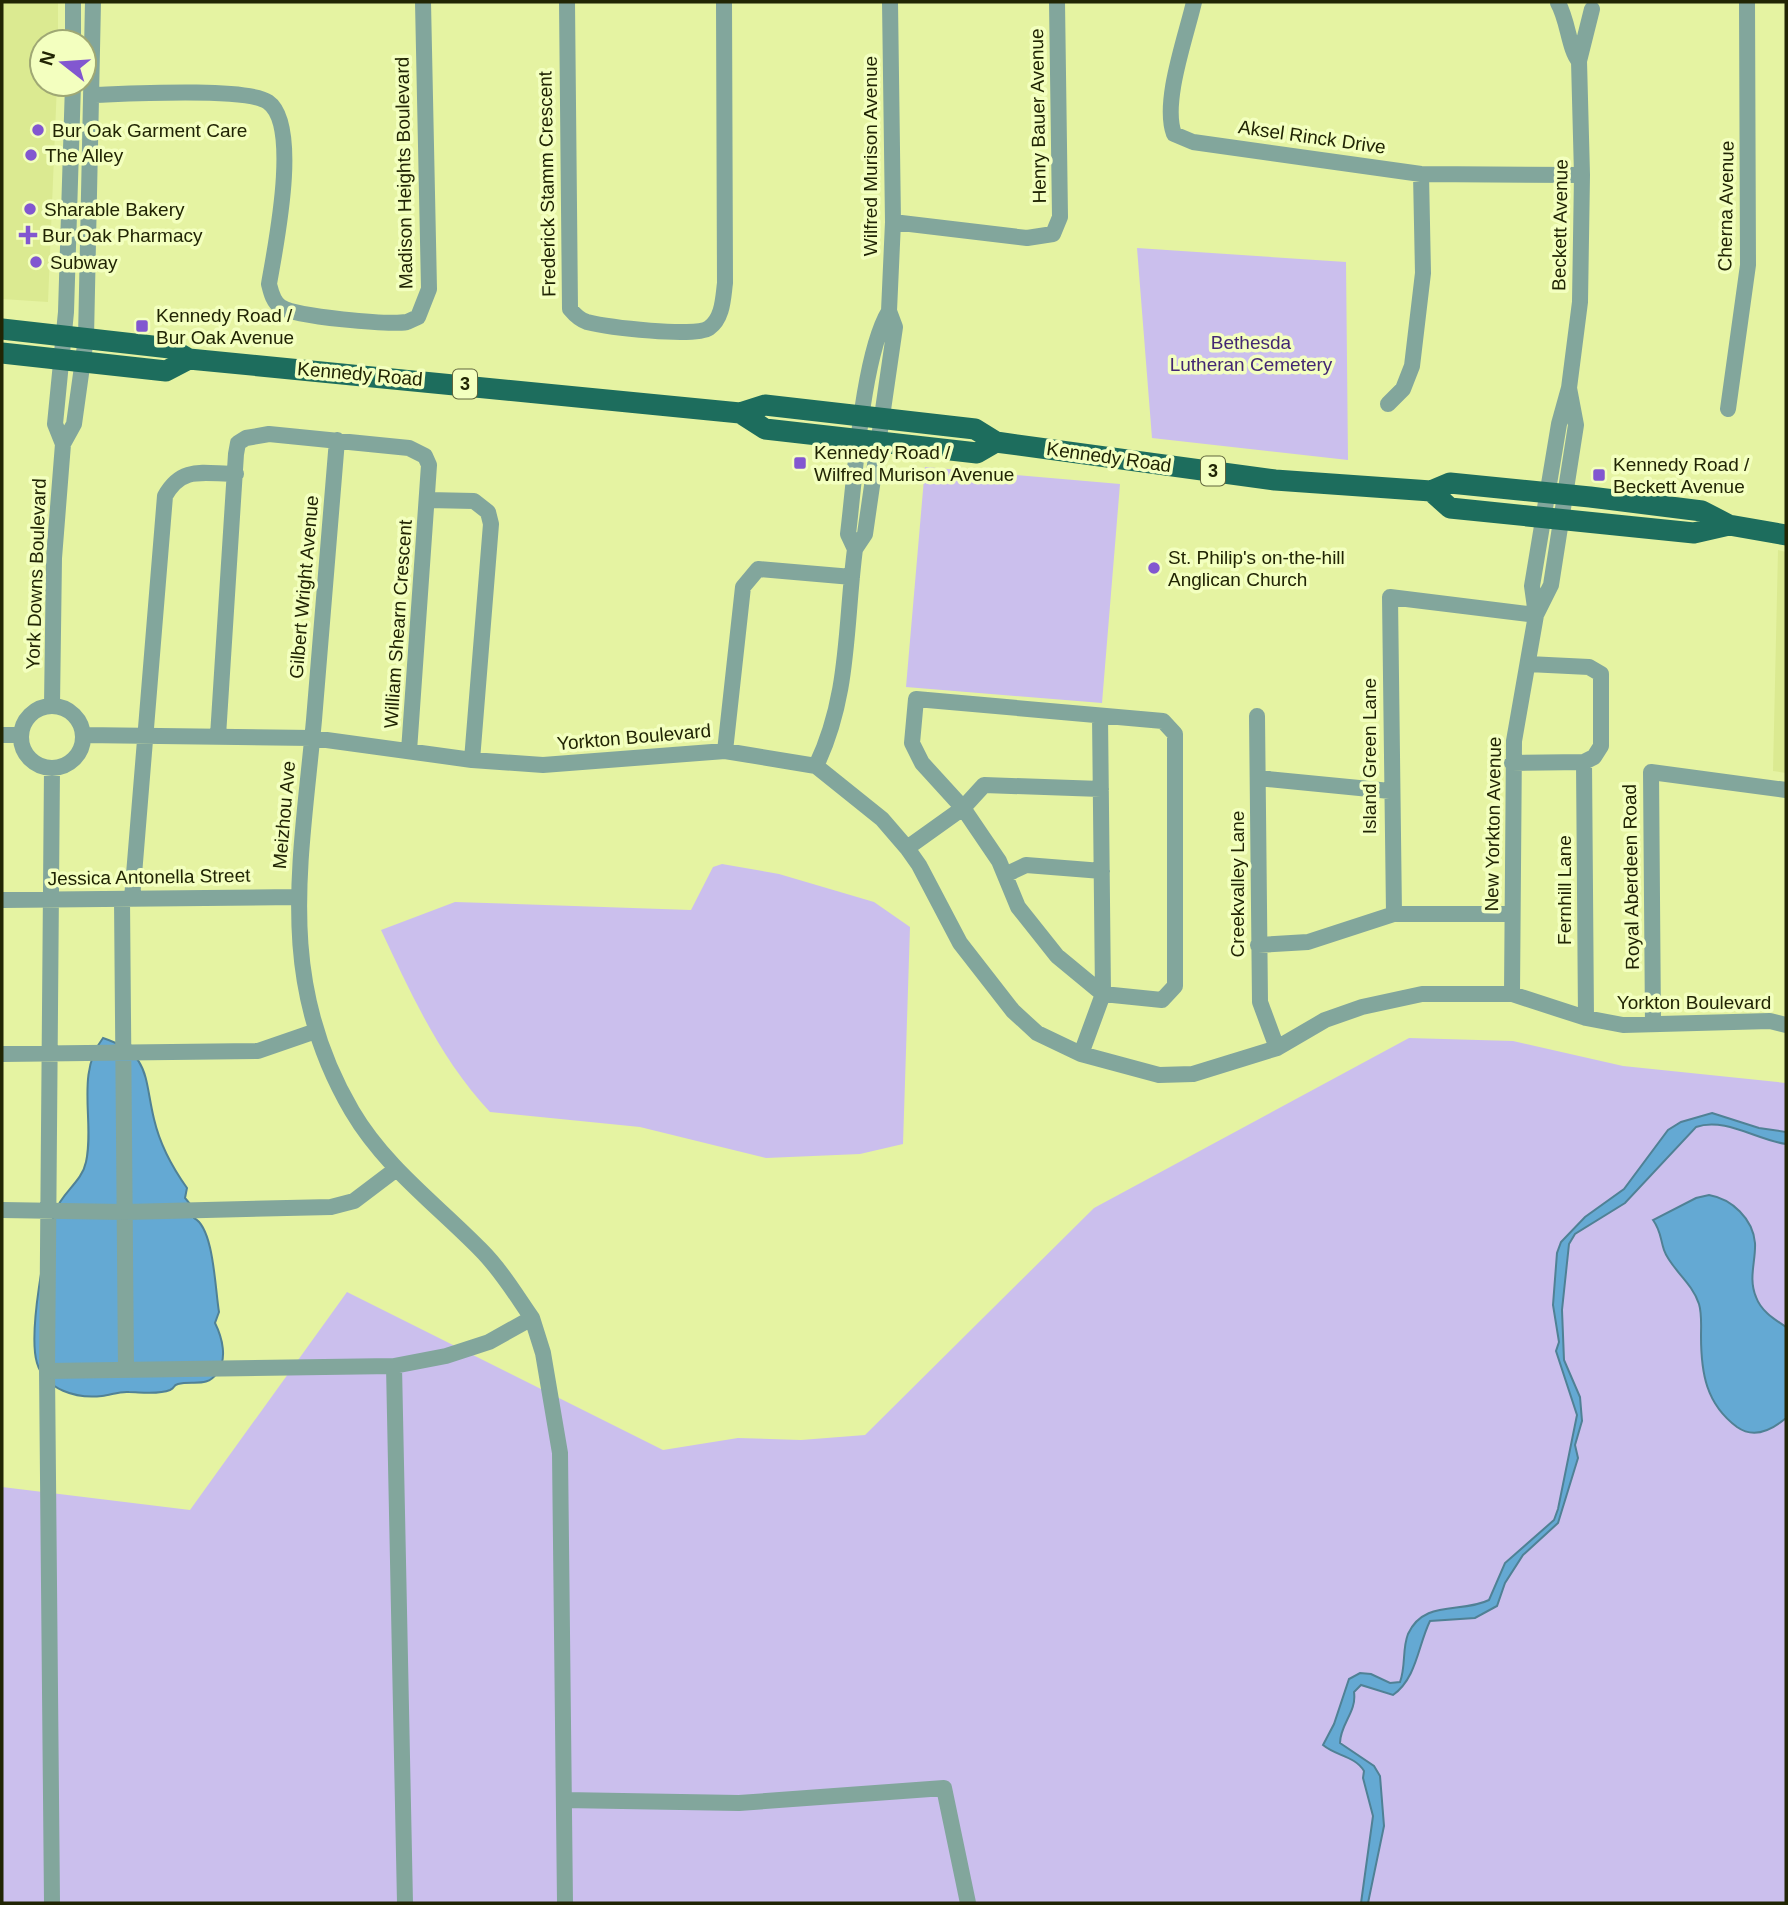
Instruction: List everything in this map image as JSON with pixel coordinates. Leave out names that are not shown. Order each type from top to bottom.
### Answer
[{"type":"main road","name":"Kennedy Road","points":[[2,329],[170,348],[189,359],[740,413],[765,405],[975,429],[996,442],[1275,480],[1431,491],[1450,483],[1557,493],[1702,511],[1729,525],[1786,535]]},
{"type":"main road","name":"Kennedy Road","points":[[2,353],[166,371],[189,359]]},
{"type":"main road","name":"Kennedy Road","points":[[740,413],[765,429],[869,441],[977,453],[996,442]]},
{"type":"main road","name":"Kennedy Road","points":[[1431,491],[1450,508],[1694,533],[1729,525]]},
{"type":"street","points":[[73,2],[73,28]]},
{"type":"street","points":[[93,2],[93,28]]},
{"type":"street","name":"Madison Heights Boulevard","points":[[98,95],[191,93],[255,97],[267,101],[273,107],[279,122],[285,167],[269,284],[273,298],[281,307],[312,315],[407,322],[418,317],[429,289],[423,2]]},
{"type":"street","name":"Frederick Stamm Crescent","points":[[566,2],[570,309],[587,322],[681,334],[700,333],[712,326],[721,309],[726,283],[724,2]]},
{"type":"street","name":"Wilfred Murison Avenue","points":[[816,766],[832,730],[841,696],[855,549],[848,534],[872,417],[895,327],[889,311],[893,222],[890,2]]},
{"type":"street","name":"Henry Bauer Avenue","points":[[893,222],[1027,238],[1053,234],[1060,217],[1057,2]]},
{"type":"street","name":"Aksel Rinck Drive","points":[[1194,2],[1171,103],[1169,121],[1174,134],[1193,142],[1421,174],[1583,175]]},
{"type":"street","points":[[1558,2],[1574,12],[1598,4]]},
{"type":"street","name":"Beckett Avenue","points":[[1558,2],[1568,23],[1574,56],[1579,61]]},
{"type":"street","name":"Cherna Avenue","points":[[1728,409],[1748,265],[1747,2]]},
{"type":"street","name":"Beckett Avenue","points":[[1557,493],[1576,425],[1569,388],[1580,302],[1583,175],[1579,61],[1598,4]]},
{"type":"street","points":[[73,98],[76,337]]},
{"type":"street","points":[[76,337],[93,98]]},
{"type":"street","points":[[1388,404],[1403,389],[1412,366],[1423,272],[1421,174]]},
{"type":"street","name":"York Downs Boulevard","points":[[52,705],[54,558],[63,444],[74,424],[73,361],[76,337]]},
{"type":"street","points":[[218,736],[238,443],[246,438],[269,434],[337,440]]},
{"type":"street","name":"William Shearn Crescent","points":[[337,440],[409,449],[425,456],[429,465],[429,500],[410,751]]},
{"type":"street","name":"Gilbert Wright Avenue","points":[[312,738],[337,440]]},
{"type":"street","points":[[126,1370],[124,1053],[127,899],[147,736],[165,495],[173,481],[183,474],[236,474]]},
{"type":"street","name":"New Yorkton Avenue","points":[[1512,994],[1512,763],[1536,615],[1532,586],[1557,493]]},
{"type":"street","points":[[429,500],[474,501],[488,512],[491,524],[472,760]]},
{"type":"street","points":[[725,751],[743,587],[748,578],[758,569],[852,577]]},
{"type":"street","name":"Island Green Lane","points":[[1394,914],[1390,791],[1390,597],[1536,615]]},
{"type":"street","points":[[1512,763],[1584,762],[1594,757],[1601,746],[1601,674],[1589,667],[1528,664]]},
{"type":"street","points":[[916,699],[1163,721],[1175,734],[1175,986],[1162,1000],[1103,994],[1057,956],[1018,907],[999,861],[963,808],[922,763],[912,743],[916,699]]},
{"type":"street","points":[[52,705],[62,707],[77,718],[83,735],[74,758],[52,768],[33,762],[26,754],[20,735],[34,711],[52,705]]},
{"type":"street","points":[[1081,1054],[1103,994],[1100,716]]},
{"type":"street","name":"Creekvalley Lane","points":[[1257,716],[1260,1002],[1277,1048]]},
{"type":"street","points":[[2,735],[20,735]]},
{"type":"street","name":"Yorkton Boulevard","points":[[83,735],[312,738],[472,760],[543,765],[725,751],[816,766],[882,819],[919,865],[960,943],[1013,1011],[1037,1033],[1081,1054],[1160,1075],[1193,1074],[1277,1048],[1325,1020],[1381,1001],[1443,992],[1512,994],[1586,1018],[1611,1023],[1770,1021],[1786,1025]]},
{"type":"street","name":"Meizhou Ave","points":[[312,738],[297,897],[301,964],[316,1031],[332,1073],[353,1113],[396,1170],[482,1251],[532,1318],[543,1353],[560,1453],[565,1903]]},
{"type":"street","name":"Fernhill Lane","points":[[1584,762],[1586,1018]]},
{"type":"street","points":[[52,768],[46,1209],[52,1903]]},
{"type":"street","name":"Royal Aberdeen Road","points":[[1653,1024],[1651,772],[1786,790]]},
{"type":"street","points":[[1258,778],[1390,791]]},
{"type":"street","points":[[906,848],[963,808],[985,785],[1101,789]]},
{"type":"street","points":[[1005,875],[1026,865],[1102,870]]},
{"type":"street","name":"Jessica Antonella Street","points":[[2,900],[297,897]]},
{"type":"street","points":[[1258,945],[1308,942],[1394,914],[1512,914]]},
{"type":"street","points":[[2,1055],[258,1051],[316,1031]]},
{"type":"street","points":[[2,1210],[125,1212],[331,1207],[354,1201],[396,1170]]},
{"type":"street","points":[[47,1371],[394,1366],[446,1356],[489,1342],[532,1318]]},
{"type":"street","points":[[394,1366],[405,1903]]},
{"type":"street","points":[[564,1800],[739,1802],[944,1788],[968,1903]]},
{"type":"shaded area","points":[[2,2],[58,2],[58,28],[28,28],[28,98],[56,98],[48,302],[2,299]]},
{"type":"shaded area","points":[[1778,550],[1786,552],[1786,773],[1773,771]]},
{"type":"green space","name":"Bethesda Lutheran Cemetery","points":[[1137,248],[1346,262],[1348,460],[1152,438]]},
{"type":"green space","points":[[925,467],[1120,484],[1102,703],[906,687]]},
{"type":"green space","points":[[722,864],[779,874],[874,902],[910,927],[903,1144],[860,1154],[766,1158],[640,1127],[490,1112],[472,1092],[428,1026],[381,930],[455,902],[691,910],[713,867]]},
{"type":"green space","points":[[1409,1038],[1513,1041],[1623,1066],[1786,1083],[1786,1903],[2,1903],[2,1487],[190,1510],[347,1292],[663,1450],[738,1438],[801,1440],[865,1435],[1094,1208]]},
{"type":"water","points":[[103,1038],[130,1052],[143,1069],[160,1138],[187,1188],[185,1198],[195,1210],[194,1218],[201,1224],[210,1246],[219,1312],[215,1323],[223,1348],[220,1367],[209,1380],[178,1384],[170,1390],[160,1392],[126,1392],[92,1397],[63,1391],[47,1380],[37,1363],[35,1331],[39,1288],[55,1212],[80,1176],[86,1162],[90,1067]]},
{"type":"water","points":[[1712,1113],[1759,1128],[1786,1132],[1786,1144],[1730,1127],[1696,1127],[1625,1203],[1575,1234],[1569,1244],[1562,1310],[1564,1360],[1580,1397],[1582,1421],[1575,1445],[1578,1458],[1558,1523],[1523,1555],[1505,1583],[1497,1606],[1475,1618],[1430,1621],[1407,1680],[1393,1695],[1361,1685],[1354,1692],[1353,1706],[1340,1743],[1374,1766],[1380,1776],[1384,1826],[1368,1903],[1361,1903],[1373,1816],[1363,1778],[1364,1771],[1356,1762],[1323,1745],[1334,1724],[1349,1679],[1360,1673],[1371,1674],[1390,1683],[1400,1682],[1406,1640],[1415,1623],[1433,1612],[1489,1600],[1505,1563],[1554,1520],[1577,1415],[1556,1351],[1559,1342],[1553,1305],[1557,1253],[1561,1242],[1585,1217],[1624,1189],[1668,1130],[1681,1122]]},
{"type":"water","points":[[1709,1195],[1726,1201],[1746,1218],[1755,1243],[1752,1276],[1756,1297],[1765,1311],[1786,1327],[1786,1418],[1763,1432],[1743,1431],[1737,1427],[1712,1398],[1702,1363],[1699,1304],[1667,1257],[1653,1220],[1696,1198]]},
{"type":"place","name":"Bur Oak Garment Care","points":[[38,130]]},
{"type":"place","name":"The Alley","points":[[31,155]]},
{"type":"place","name":"Sharable Bakery","points":[[30,209]]},
{"type":"place","name":"Bur Oak Pharmacy","points":[[28,235]]},
{"type":"place","name":"Subway","points":[[36,262]]},
{"type":"place","name":"Kennedy Road / Bur Oak Avenue","points":[[142,326]]},
{"type":"place","name":"Kennedy Road / Wilfred Murison Avenue","points":[[800,463]]},
{"type":"place","name":"Kennedy Road / Beckett Avenue","points":[[1599,475]]},
{"type":"place","name":"St. Philip's on-the-hill Anglican Church","points":[[1154,568]]}]
